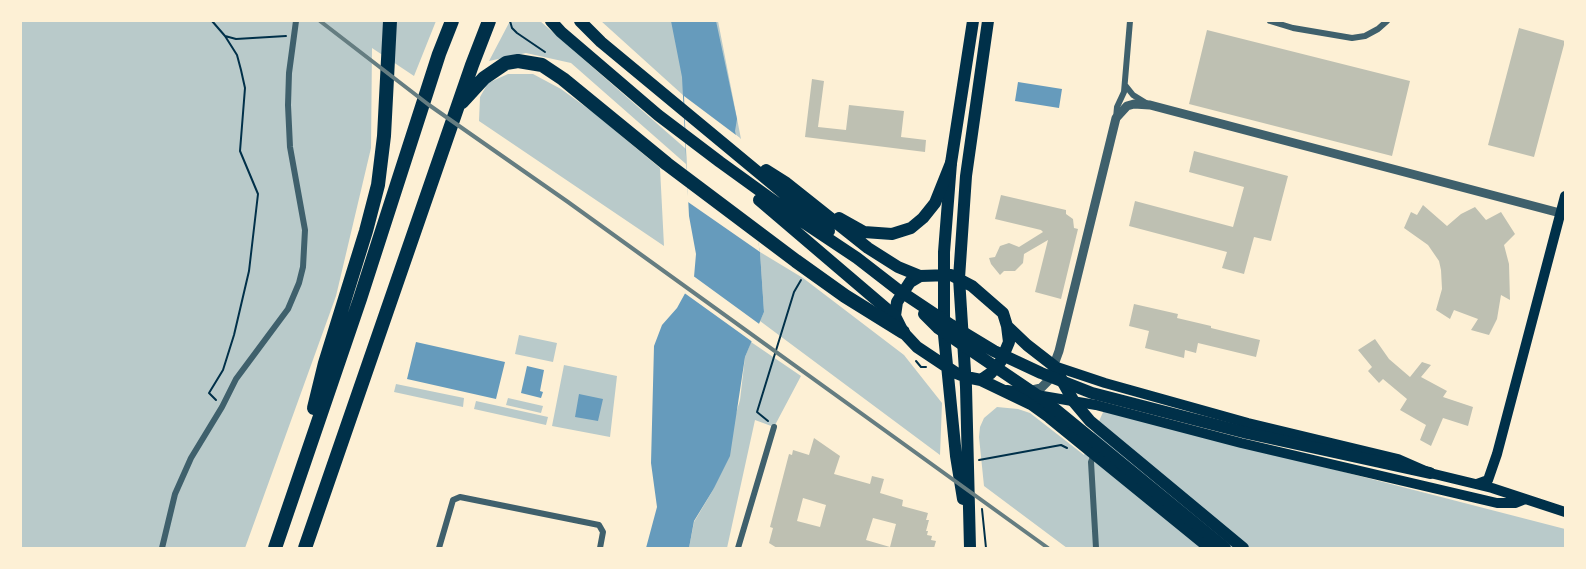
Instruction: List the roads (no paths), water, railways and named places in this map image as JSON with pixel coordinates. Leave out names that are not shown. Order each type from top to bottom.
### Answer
[{"type":"highway","points":[[293,494],[325,363],[378,185],[384,136],[390,21]]},
{"type":"highway","points":[[275,548],[452,21]]},
{"type":"highway","points":[[305,548],[489,21]]},
{"type":"highway","points":[[459,106],[484,78],[506,63],[518,61],[542,65],[563,79],[667,164],[796,261],[845,296],[903,332]]},
{"type":"main road","points":[[551,21],[658,115],[803,222],[951,326],[994,351],[1041,374],[1092,393],[1247,433],[1476,484],[1491,482],[1525,499],[1565,512]]},
{"type":"main road","points":[[580,21],[601,42],[857,258]]},
{"type":"main road","points":[[970,543],[956,456],[946,367],[944,274],[951,163],[973,21]]},
{"type":"main road","points":[[970,543],[966,377],[958,278],[966,176],[988,21]]},
{"type":"main road","points":[[714,135],[785,183],[868,248],[898,267],[920,276]]},
{"type":"main road","points":[[720,162],[750,193],[896,316],[903,332],[916,347],[966,377],[981,380],[1031,404],[1210,548]]},
{"type":"main road","points":[[810,202],[864,232],[892,234],[911,228],[923,218],[935,203],[951,163]]},
{"type":"main road","points":[[1491,482],[1563,214],[1565,196]]},
{"type":"main road","points":[[896,316],[897,302],[902,292],[910,282],[920,276],[944,274],[958,278],[972,286],[1003,313],[1009,342],[1001,361],[991,373],[981,380]]},
{"type":"main road","points":[[897,289],[938,328],[1044,400],[1225,548]]},
{"type":"main road","points":[[1007,326],[1054,366],[1105,383],[1248,423],[1398,459],[1430,474]]},
{"type":"main road","points":[[1054,366],[1074,402],[1090,421],[1243,548]]},
{"type":"main road","points":[[1000,389],[1096,405],[1252,446],[1497,503],[1515,503],[1525,499]]},
{"type":"street","points":[[162,548],[175,494],[191,458],[236,379],[288,309],[299,283],[303,267],[305,230],[290,147],[288,105],[296,21]]},
{"type":"street","points":[[1019,392],[1041,388],[1048,381],[1064,334],[1117,107],[1124,93],[1130,21]]},
{"type":"street","points":[[1270,21],[1293,28],[1353,38],[1365,36],[1387,21]]},
{"type":"street","points":[[1124,84],[1133,95],[1150,105]]},
{"type":"street","points":[[1116,118],[1126,106],[1150,105],[1563,214]]},
{"type":"street","points":[[738,548],[774,427]]},
{"type":"street","points":[[1094,454],[1091,462],[1096,548]]},
{"type":"street","points":[[439,548],[453,500],[457,497],[495,502],[599,525],[603,532],[600,548]]},
{"type":"water","points":[[671,21],[716,21],[737,119],[735,131],[760,252],[764,312],[745,357],[730,456],[694,521],[689,548],[646,548],[657,507],[651,463],[654,346],[662,325],[677,308],[694,277],[696,254],[689,216],[682,77]]},
{"type":"water","points":[[1018,82],[1062,89],[1059,108],[1015,101]]},
{"type":"water","points":[[416,342],[505,362],[496,399],[407,379]]},
{"type":"water","points":[[527,366],[544,370],[541,398],[521,393]]},
{"type":"water","points":[[579,394],[603,399],[598,421],[575,417]]},
{"type":"railway","points":[[320,21],[429,105],[568,202],[1048,548]]}]
